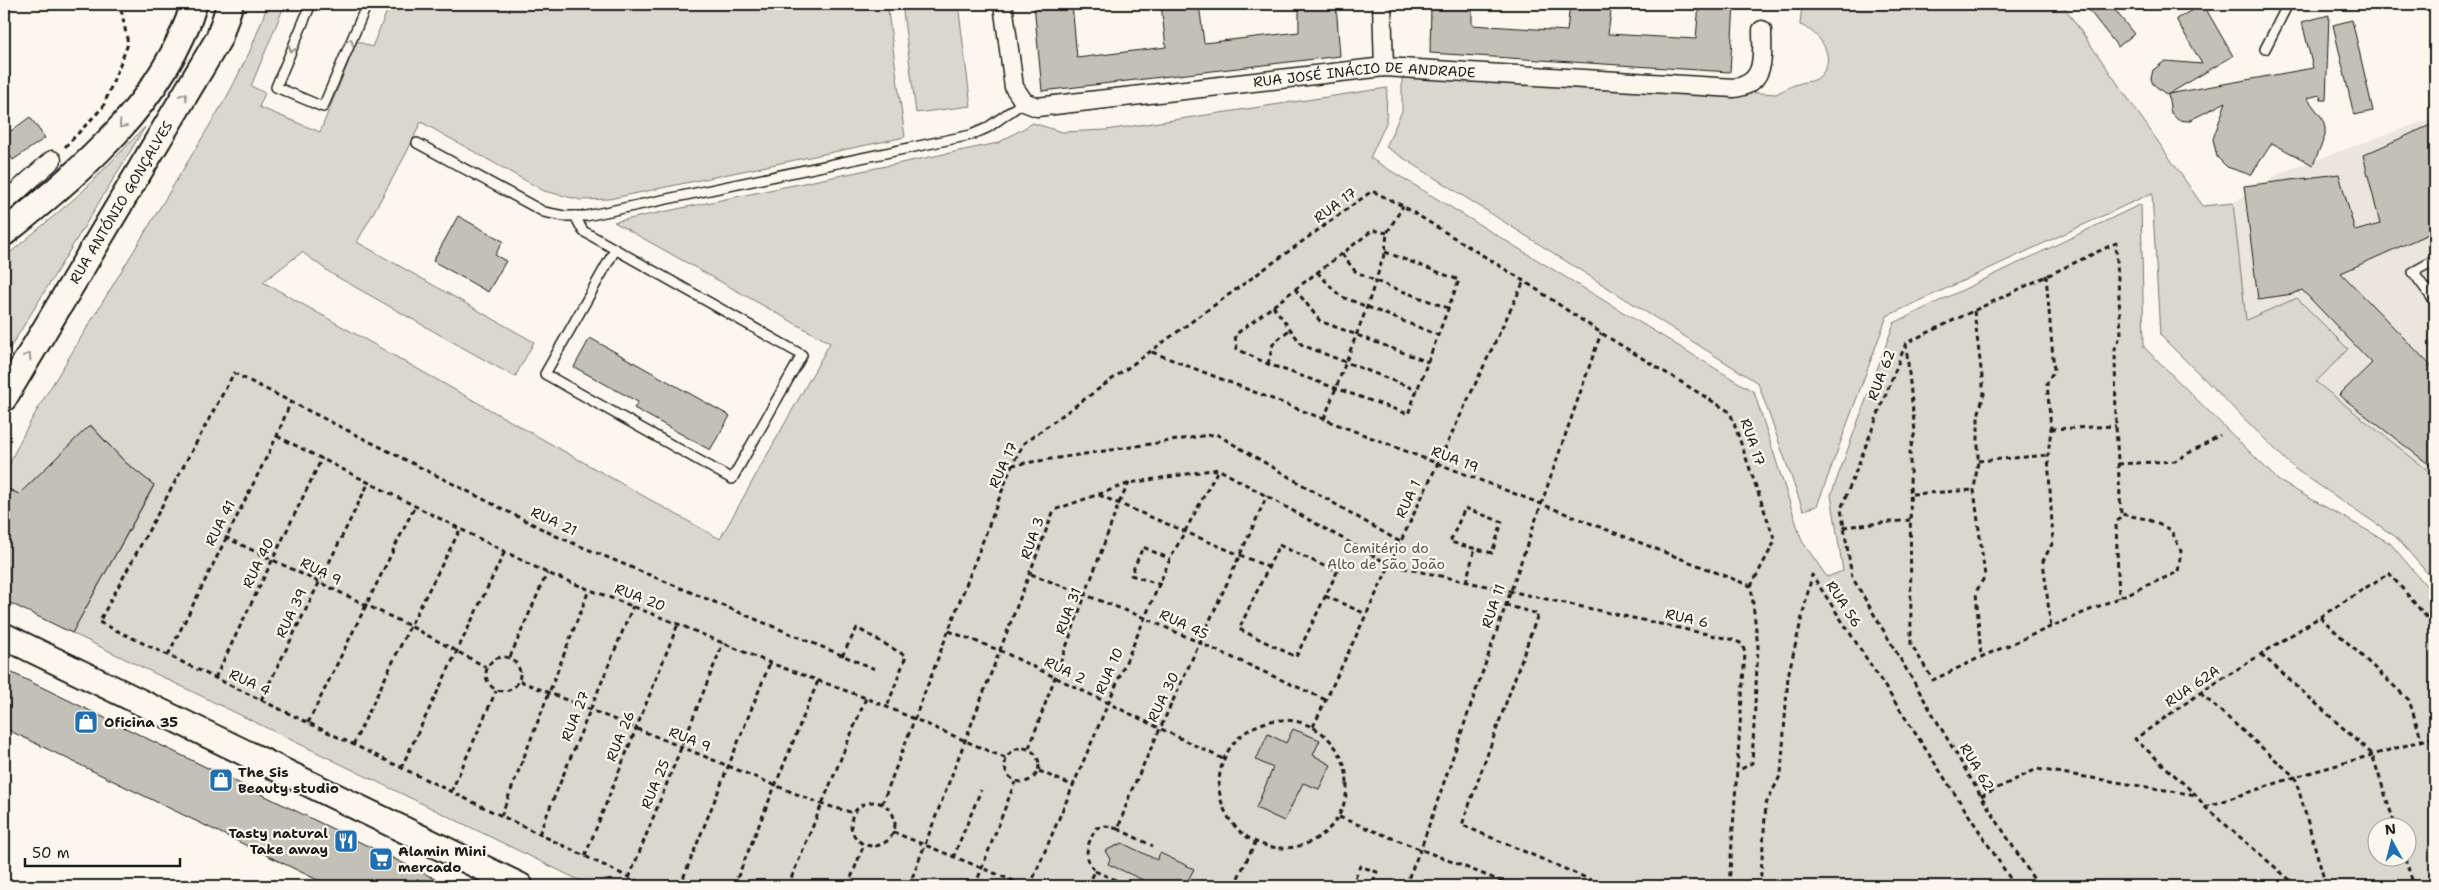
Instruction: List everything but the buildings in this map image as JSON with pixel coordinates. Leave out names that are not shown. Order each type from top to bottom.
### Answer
[{"type":"main road","points":[[4,234],[75,172],[115,133],[133,112],[172,53],[194,4]]},
{"type":"main road","name":"RUA ANTÓNIO GONÇALVES","points":[[4,398],[219,38],[230,4]]},
{"type":"main road","points":[[4,636],[520,886]]},
{"type":"street","points":[[1003,4],[1012,78],[1019,97],[1024,102]]},
{"type":"street","points":[[1382,4],[1384,67]]},
{"type":"street","name":"RUA JOSÉ INÁCIO DE ANDRADE","points":[[1024,102],[1037,106],[1050,106],[1384,67],[1734,88],[1750,84],[1756,78],[1762,57],[1762,30]]},
{"type":"street","points":[[4,203],[52,160]]},
{"type":"lane","points":[[311,4],[276,87],[323,107],[366,4]]},
{"type":"lane","points":[[2265,50],[2288,4]]},
{"type":"lane","points":[[417,143],[544,212],[574,216],[610,212],[971,136],[987,128],[1024,102]]},
{"type":"lane","points":[[574,216],[583,231],[802,355],[732,479],[545,374],[615,250]]},
{"type":"lane","points":[[2435,260],[2413,272],[2435,302]]},
{"type":"path","points":[[52,160],[103,107],[128,44],[122,13],[116,4]]},
{"type":"path","name":"RUA 17","points":[[882,804],[1012,465],[1024,443],[1372,192],[1403,206],[1524,281],[1601,333],[1730,412],[1775,541],[1751,586]]},
{"type":"path","points":[[1324,419],[1367,307],[1385,252],[1387,233],[1403,206]]},
{"type":"path","points":[[1385,252],[1458,280],[1408,414],[1268,364],[1237,349],[1235,335],[1373,230],[1387,233]]},
{"type":"path","name":"RUA 62","points":[[2038,886],[1981,796],[1852,577],[1842,528],[1841,509],[1906,342],[2116,243],[2121,334],[2116,349],[2116,426],[2121,514],[2116,524],[2119,598]]},
{"type":"path","points":[[1342,254],[1355,271],[1375,281],[1448,308]]},
{"type":"path","points":[[1317,272],[1340,296],[1438,335]]},
{"type":"path","points":[[2046,275],[2054,370],[2047,383],[2051,429],[2048,455],[2053,542],[2043,560],[2051,628]]},
{"type":"path","name":"RUA 1","points":[[1313,726],[1524,281]]},
{"type":"path","points":[[1295,289],[1320,322],[1428,362]]},
{"type":"path","points":[[1274,306],[1302,345],[1346,364],[1417,390]]},
{"type":"path","points":[[1974,311],[1984,394],[1978,416],[1978,462],[1974,490],[1984,576],[1976,592],[1981,657]]},
{"type":"path","points":[[1268,364],[1273,344],[1290,328]]},
{"type":"path","name":"RUA 11","points":[[1405,886],[1421,848],[1601,333]]},
{"type":"path","points":[[1906,342],[1915,432],[1910,450],[1912,494],[1910,520],[1911,644],[1933,680],[1981,657],[2178,572],[2181,551],[2171,530],[2148,518],[2121,514]]},
{"type":"path","name":"RUA 19","points":[[1152,352],[1751,586]]},
{"type":"path","name":"RUA 21","points":[[234,373],[556,536],[875,669]]},
{"type":"path","name":"RUA 4","points":[[234,373],[99,622],[647,886]]},
{"type":"path","name":"RUA 41","points":[[168,655],[277,436],[291,401]]},
{"type":"path","points":[[2051,429],[2116,426]]},
{"type":"path","points":[[1012,465],[1216,434],[1400,542]]},
{"type":"path","points":[[2118,464],[2175,461],[2220,435]]},
{"type":"path","name":"RUA 20","points":[[277,436],[547,573],[678,624],[770,663],[866,698],[1004,758]]},
{"type":"path","points":[[1978,462],[2048,455]]},
{"type":"path","name":"RUA 40","points":[[215,678],[322,458]]},
{"type":"path","points":[[1218,469],[1390,565]]},
{"type":"path","name":"RUA 3","points":[[909,886],[1031,574],[1054,510],[1130,483],[1218,469]]},
{"type":"path","name":"RUA 10","points":[[1028,886],[1074,786],[1107,703],[1161,585],[1170,559],[1218,469]]},
{"type":"path","name":"RUA 39","points":[[261,700],[369,482]]},
{"type":"path","name":"RUA 31","points":[[1029,748],[1119,503],[1130,483]]},
{"type":"path","points":[[1912,494],[1974,490]]},
{"type":"path","points":[[1098,494],[1184,533],[1268,567]]},
{"type":"path","name":"RUA 30","points":[[1118,829],[1130,794],[1160,727],[1268,496]]},
{"type":"path","points":[[308,723],[414,506]]},
{"type":"path","points":[[1464,508],[1502,522],[1492,553],[1475,548],[1450,542],[1464,508]]},
{"type":"path","points":[[1842,528],[1910,520]]},
{"type":"path","points":[[353,745],[410,626],[461,528]]},
{"type":"path","name":"RUA 9","points":[[225,538],[273,559],[410,626],[486,667]]},
{"type":"path","points":[[1279,545],[1337,572],[1325,596],[1296,657],[1239,629],[1279,545]]},
{"type":"path","points":[[1161,585],[1131,575],[1143,547],[1170,559]]},
{"type":"path","points":[[1466,582],[1475,548]]},
{"type":"path","points":[[401,768],[505,551]]},
{"type":"path","name":"RUA 6","points":[[1390,565],[1734,640],[1742,644],[1745,653],[1729,886]]},
{"type":"path","points":[[510,657],[547,573]]},
{"type":"path","name":"RUA 62A","points":[[2297,886],[2205,807],[2196,795],[2135,739],[2200,693],[2390,573],[2435,627]]},
{"type":"path","name":"RUA 45","points":[[1031,574],[1145,618],[1326,700]]},
{"type":"path","name":"RUA 56","points":[[1760,886],[1766,804],[1781,774],[1788,676],[1812,575],[2015,886]]},
{"type":"path","points":[[1738,770],[1752,763],[1758,647],[1751,586]]},
{"type":"path","points":[[501,816],[589,590]]},
{"type":"path","points":[[1325,596],[1366,614]]},
{"type":"path","points":[[1506,605],[1538,614],[1462,825],[1605,886]]},
{"type":"path","name":"RUA 27","points":[[539,834],[632,606]]},
{"type":"path","points":[[2320,617],[2409,700],[2422,741]]},
{"type":"path","name":"RUA 26","points":[[585,856],[634,729],[678,624]]},
{"type":"path","points":[[842,656],[857,628],[906,656],[887,707]]},
{"type":"path","name":"RUA 2","points":[[949,631],[1001,651],[1223,759]]},
{"type":"path","name":"RUA 25","points":[[629,878],[724,643]]},
{"type":"path","points":[[2261,654],[2372,754],[2393,818]]},
{"type":"path","points":[[510,657],[520,667],[520,681],[512,690],[496,691],[486,682],[486,667],[494,658],[510,657]]},
{"type":"path","points":[[680,886],[770,663]]},
{"type":"path","name":"RUA 9","points":[[520,681],[821,804],[854,814]]},
{"type":"path","points":[[734,886],[818,681]]},
{"type":"path","points":[[451,792],[496,691]]},
{"type":"path","points":[[2200,693],[2295,777],[2326,886]]},
{"type":"path","points":[[788,886],[866,698]]},
{"type":"path","points":[[1288,719],[1313,726],[1334,743],[1346,766],[1348,792],[1339,817],[1323,836],[1302,847],[1278,849],[1255,843],[1235,828],[1222,807],[1218,783],[1223,759],[1238,737],[1261,723],[1288,719]]},
{"type":"path","points":[[2205,807],[2295,777],[2435,737]]},
{"type":"path","points":[[1029,748],[1038,758],[1039,771],[1030,781],[1014,782],[1005,772],[1004,758],[1013,749],[1029,748]]},
{"type":"path","points":[[1981,796],[2037,768],[2196,795]]},
{"type":"path","points":[[1039,771],[1074,786]]},
{"type":"path","points":[[975,886],[1014,782]]},
{"type":"path","points":[[953,858],[981,790]]},
{"type":"path","points":[[876,802],[882,804],[892,813],[895,826],[890,838],[878,845],[864,844],[858,840],[851,827],[854,814],[863,804],[876,802]]},
{"type":"path","points":[[1339,817],[1513,886]]},
{"type":"path","points":[[1127,886],[1095,871],[1086,856],[1087,843],[1096,828],[1106,826],[1118,829],[1153,846]]},
{"type":"path","points":[[893,832],[925,844],[953,858],[1028,886]]},
{"type":"path","points":[[1234,886],[1255,843]]},
{"type":"path","points":[[848,886],[864,844]]},
{"type":"path","points":[[1352,886],[1360,866],[1377,872],[1371,886]]},
{"type":"path","points":[[2408,868],[2414,886]]},
{"type":"path","points":[[1088,886],[1095,871]]},
{"type":"shaded area","points":[[2435,117],[2435,476],[2316,382],[2246,321],[2233,203],[2280,173]]},
{"type":"green space","name":"Cemitério do Alto de São João","points":[[268,4],[285,4],[251,86],[265,93],[259,107],[320,132],[357,41],[372,47],[390,4],[887,4],[905,137],[609,199],[581,200],[544,191],[421,122],[406,154],[357,242],[534,342],[515,377],[332,274],[302,252],[263,282],[720,539],[830,343],[614,222],[998,143],[1033,123],[1062,132],[1106,130],[1387,88],[1386,123],[1370,158],[1754,392],[1802,541],[1827,577],[1843,571],[1831,495],[1894,323],[2141,204],[2144,347],[2279,481],[2390,543],[2435,596],[2435,886],[591,886],[72,633],[154,486],[125,462],[91,425],[19,494],[4,487],[6,475],[20,441],[51,386],[229,93],[251,49]]},
{"type":"green space","points":[[902,4],[958,4],[971,106],[916,113]]},
{"type":"green space","points":[[1802,4],[2062,4],[2203,206],[2233,203],[2246,320],[2297,298],[2348,349],[2316,382],[2435,476],[2435,582],[2396,537],[2295,469],[2160,335],[2152,193],[1887,316],[1817,506],[1803,510],[1758,383],[1386,147],[1402,111],[1402,76],[1539,79],[1776,94],[1794,85],[1813,81],[1825,70],[1827,54],[1824,47],[1814,34],[1800,25]]},
{"type":"green space","points":[[145,127],[4,358],[4,258],[81,193]]},
{"type":"place","name":"Oficina 35","points":[[86,722]]},
{"type":"place","name":"The Sis Beauty studio","points":[[221,780]]},
{"type":"place","name":"Tasty natural Take away","points":[[346,841]]},
{"type":"place","name":"Alamin Mini mercado","points":[[381,859]]}]
